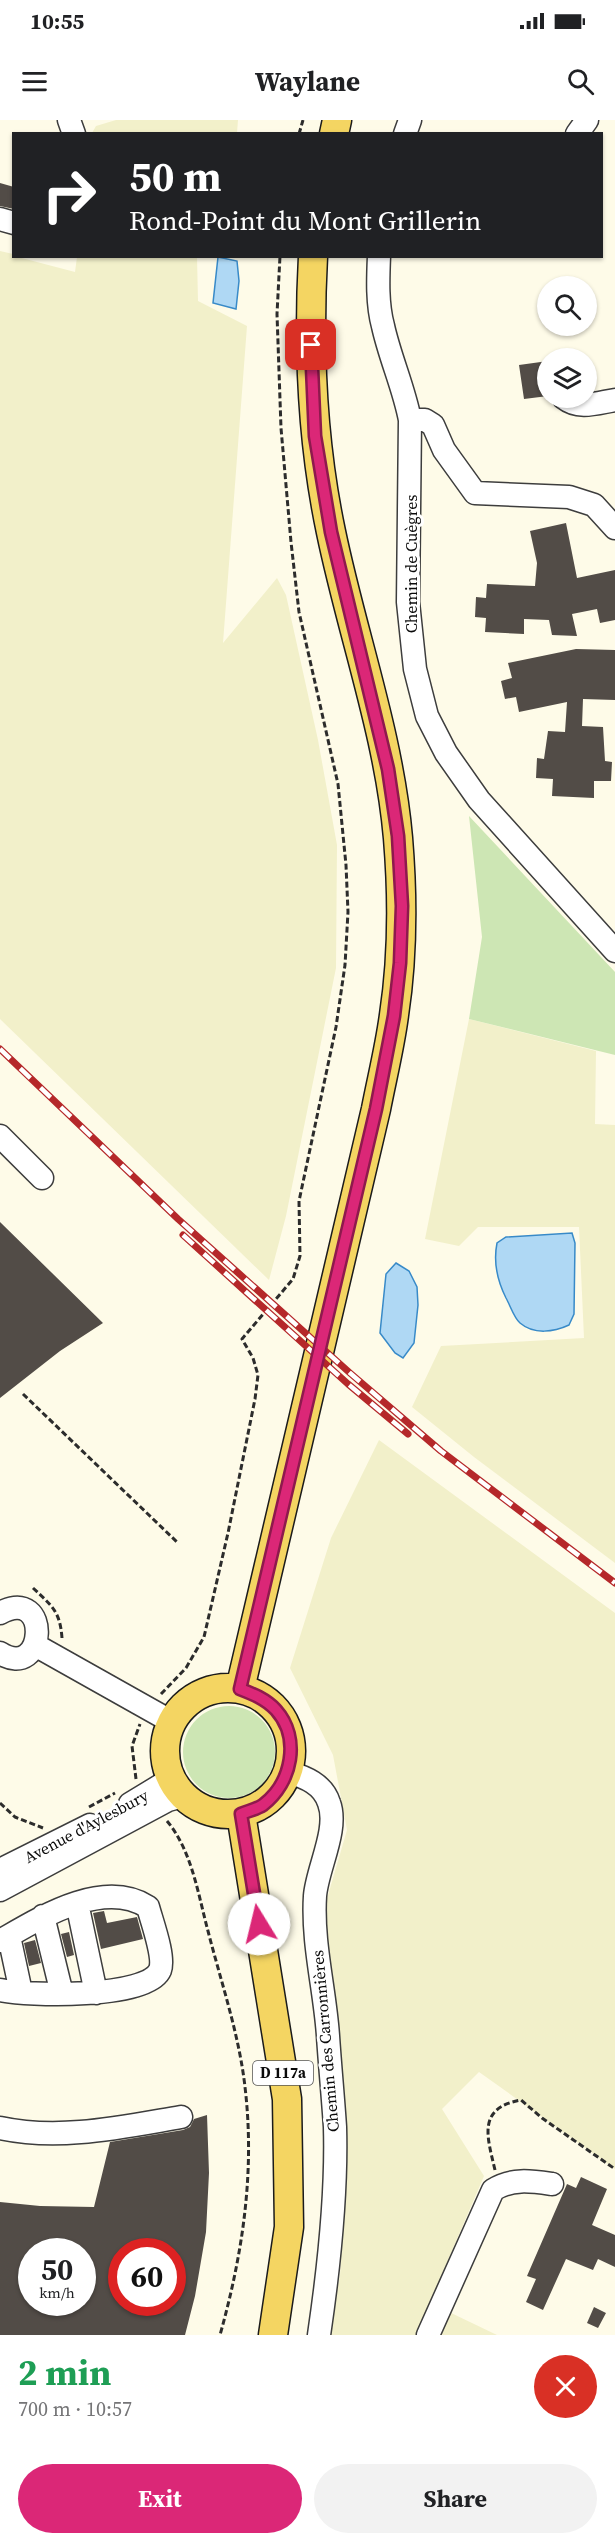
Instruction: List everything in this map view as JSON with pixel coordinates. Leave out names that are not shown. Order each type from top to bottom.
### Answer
[{"type":"main road","points":[[240,1689],[373,1120],[394,1016],[400,952],[402,906],[398,836],[388,769],[331,532],[315,436],[310,322],[313,258]]},
{"type":"main road","points":[[220,1689],[240,1689],[260,1697],[276,1711],[287,1729],[291,1751],[288,1772],[277,1791],[261,1806],[241,1814],[220,1814],[200,1808],[177,1788],[165,1760],[166,1740],[161,1716],[184,1706],[201,1694],[220,1689]]},
{"type":"main road","name":"D 117a","points":[[241,1814],[279,2042],[286,2099],[289,2227],[273,2335]]},
{"type":"street","name":"Chemin de Cuègres","points":[[379,258],[382,325],[405,395],[410,420],[408,602],[412,650],[427,716],[446,753],[479,800],[615,951]]},
{"type":"street","points":[[597,403],[615,400]]},
{"type":"street","points":[[410,420],[425,420],[432,425],[444,450],[475,493],[569,497],[594,505],[615,528]]},
{"type":"street","points":[[0,1136],[42,1178]]},
{"type":"street","points":[[0,1613],[18,1609],[32,1614],[39,1630],[35,1645],[28,1653],[12,1658],[0,1653]]},
{"type":"street","points":[[35,1645],[161,1716]]},
{"type":"street","name":"Chemin des Carronnières","points":[[288,1772],[308,1777],[322,1790],[330,1804],[331,1828],[315,1895],[315,1937],[328,2030],[335,2129],[329,2269],[319,2335]]},
{"type":"street","name":"Avenue d'Aylesbury","points":[[0,1870],[177,1788]]},
{"type":"street","points":[[0,1890],[150,1802]]},
{"type":"street","points":[[122,1896],[135,1899],[148,1907],[158,1944],[160,1969],[153,1979],[130,1988],[96,1993],[10,1991],[4,1938],[43,1916],[77,1904],[122,1896]]},
{"type":"street","points":[[77,1904],[96,1993]]},
{"type":"street","points":[[43,1916],[62,1994]]},
{"type":"street","points":[[0,2128],[31,2131],[91,2131],[182,2117]]},
{"type":"street","points":[[428,2335],[493,2190],[505,2183],[529,2181],[552,2184]]},
{"type":"path","points":[[220,2335],[240,2257],[247,2206],[248,2144],[245,2086],[235,2035],[187,1854],[173,1828],[150,1802],[134,1776],[132,1746],[135,1735],[161,1716],[204,1637],[231,1522],[255,1399],[258,1375],[253,1358],[242,1339],[294,1279],[300,1256],[299,1201],[336,1027],[345,965],[348,912],[338,784],[299,612],[291,542],[281,428],[277,314],[280,258]]},
{"type":"path","points":[[23,1394],[177,1543]]},
{"type":"path","points":[[33,1588],[54,1607],[61,1622],[62,1644]]},
{"type":"path","points":[[86,1808],[117,1792]]},
{"type":"path","points":[[0,1803],[15,1817],[46,1829],[37,1834]]},
{"type":"path","points":[[499,2186],[487,2130],[494,2112],[503,2103],[521,2100],[542,2118],[615,2169]]},
{"type":"shaded area","points":[[116,120],[238,120],[237,132],[93,132],[96,126]]},
{"type":"shaded area","points":[[0,251],[12,254],[12,258],[22,258],[75,272],[77,258],[197,258],[198,301],[247,326],[223,643],[277,578],[286,595],[318,740],[337,845],[336,968],[286,1216],[269,1280],[0,1019]]},
{"type":"shaded area","points":[[469,1019],[596,1051],[595,1124],[615,1125],[615,1563],[474,1457],[412,1407],[441,1346],[584,1338],[579,1227],[478,1227],[459,1246],[425,1239]]},
{"type":"shaded area","points":[[379,1440],[615,1613],[615,2169],[479,2072],[442,2109],[484,2176],[416,2335],[327,2335],[340,2276],[346,2162],[324,1909],[347,1830],[333,1755],[290,1668],[331,1538]]},
{"type":"shaded area","points":[[447,2311],[497,2335],[436,2335]]},
{"type":"green space","points":[[469,816],[615,972],[615,1055],[469,1019],[482,937]]},
{"type":"green space","points":[[229,1706],[247,1709],[262,1719],[272,1734],[275,1752],[272,1770],[262,1785],[247,1795],[229,1798],[211,1795],[196,1785],[186,1770],[183,1752],[186,1734],[196,1719],[211,1709]]},
{"type":"water","points":[[218,258],[237,261],[239,281],[236,309],[213,303]]},
{"type":"water","points":[[572,1233],[575,1243],[574,1314],[569,1325],[544,1331],[526,1327],[516,1318],[500,1285],[496,1264],[497,1243],[506,1237]]},
{"type":"water","points":[[396,1263],[409,1271],[417,1287],[418,1305],[414,1343],[403,1358],[395,1353],[380,1333],[386,1274]]},
{"type":"building","points":[[0,183],[12,186],[12,209],[0,206]]},
{"type":"building","points":[[537,363],[537,397],[524,399],[519,365]]},
{"type":"building","points":[[566,523],[577,578],[615,570],[615,620],[600,623],[597,609],[572,614],[577,636],[552,635],[549,620],[524,619],[524,634],[485,632],[486,618],[475,617],[476,597],[486,598],[487,584],[535,586],[537,563],[530,531]]},
{"type":"building","points":[[576,649],[615,650],[615,700],[583,699],[582,726],[603,727],[605,761],[612,762],[611,781],[594,781],[594,798],[552,796],[553,779],[536,778],[537,758],[544,759],[548,731],[565,732],[567,702],[519,712],[516,697],[505,699],[501,681],[512,678],[508,663]]},
{"type":"building","points":[[0,1222],[103,1323],[60,1351],[0,1398]]},
{"type":"building","points":[[104,1911],[107,1923],[137,1917],[143,1939],[101,1949],[93,1913]]},
{"type":"building","points":[[69,1932],[74,1955],[67,1957],[61,1934]]},
{"type":"building","points":[[35,1940],[41,1963],[29,1966],[24,1943]]},
{"type":"building","points":[[207,2115],[209,2173],[206,2232],[195,2296],[185,2335],[0,2335],[0,2202],[40,2206],[94,2207],[110,2142],[190,2127],[194,2119]]},
{"type":"building","points":[[581,2177],[607,2189],[592,2225],[615,2235],[615,2267],[598,2259],[593,2270],[566,2259],[543,2310],[526,2302],[536,2279],[527,2276],[567,2184],[576,2188]]},
{"type":"building","points":[[594,2307],[606,2313],[598,2328],[587,2323]]},
{"type":"railway","points":[[0,1049],[178,1219],[350,1373],[441,1451],[615,1583]]},
{"type":"railway","points":[[183,1235],[348,1384],[408,1434]]},
{"type":"route","points":[[259,1924],[241,1814],[261,1806],[277,1791],[288,1772],[291,1751],[287,1729],[276,1711],[260,1697],[240,1689],[376,1109],[394,1016],[400,963],[402,906],[398,836],[388,769],[331,532],[315,436],[311,345]]}]
